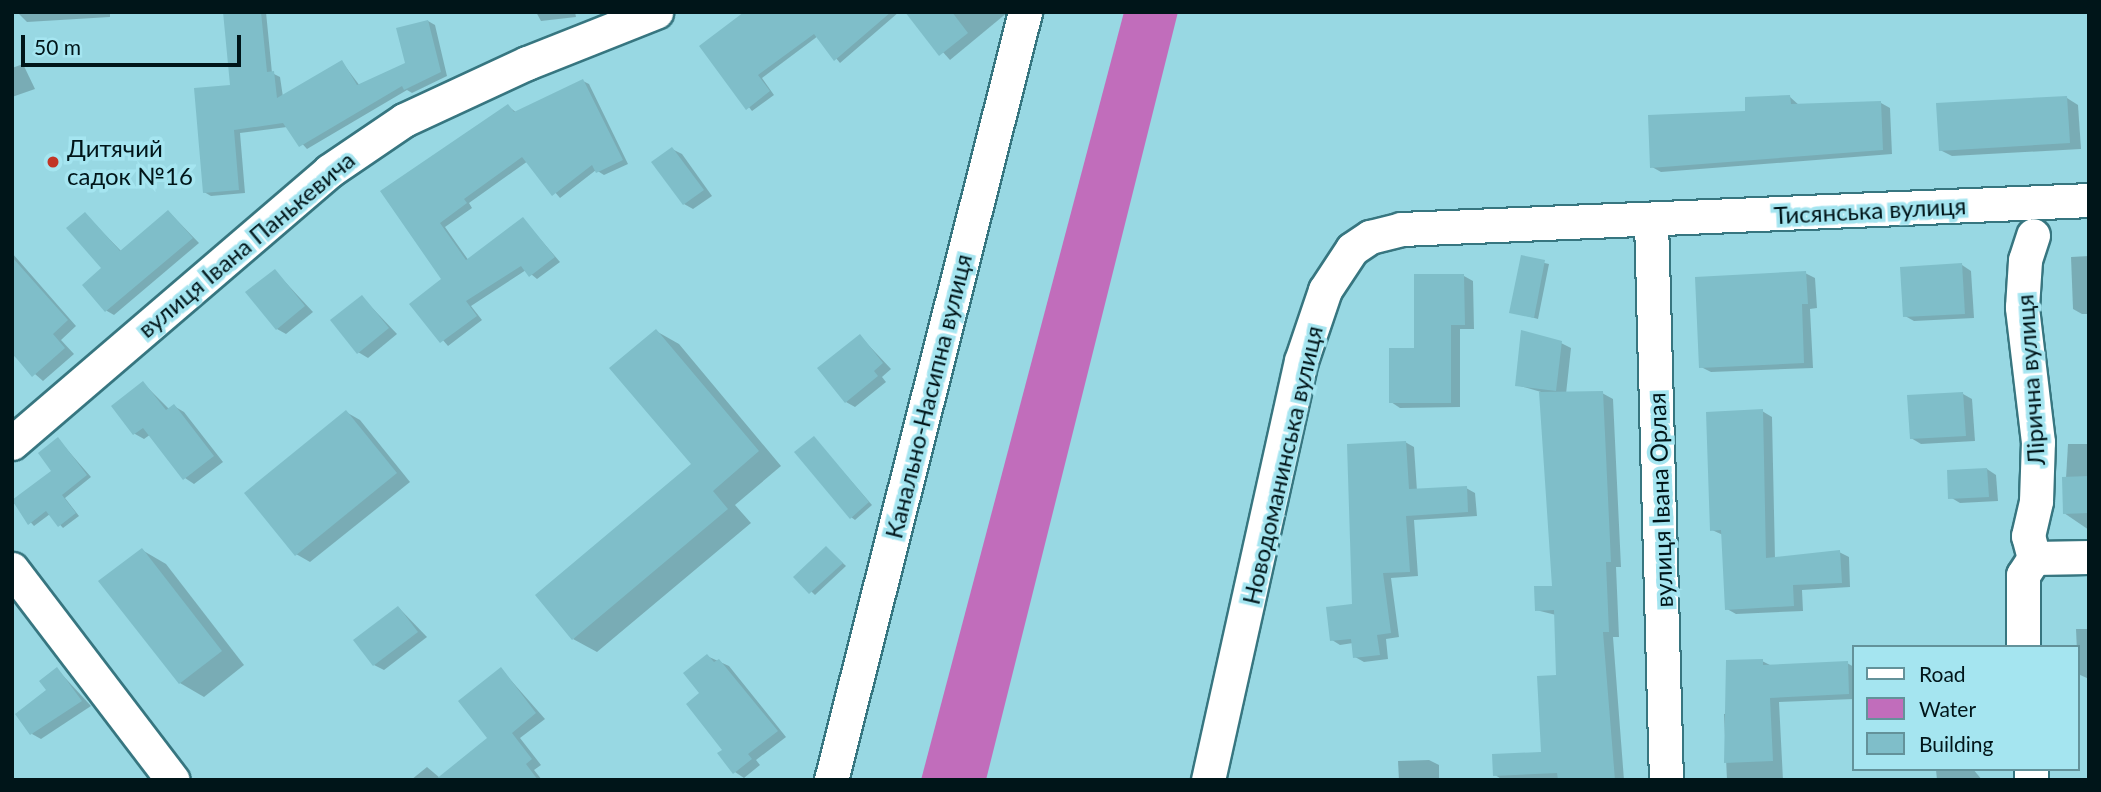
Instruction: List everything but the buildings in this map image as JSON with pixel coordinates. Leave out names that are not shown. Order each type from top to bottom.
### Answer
[{"type":"street","name":"вулиця Івана Панькевича","points":[[12,443],[329,171],[372,142],[463,90],[656,12]]},
{"type":"street","name":"Канально-Насипна вулиця","points":[[831,780],[1025,12]]},
{"type":"street","name":"Тисянська вулиця","points":[[1651,220],[2089,200]]},
{"type":"street","name":"Новодоманинська вулиця","points":[[1208,780],[1301,361],[1337,265],[1370,237],[1401,229],[1651,220]]},
{"type":"street","name":"вулиця Івана Орлая","points":[[1651,220],[1665,780]]},
{"type":"street","name":"Лірична вулиця","points":[[2023,645],[2023,575],[2034,558],[2028,536],[2036,501],[2038,442],[2022,307],[2025,260],[2033,235]]},
{"type":"street","points":[[2034,558],[2089,557]]},
{"type":"street","points":[[12,569],[173,780]]},
{"type":"water","points":[[1124,12],[1178,12],[986,780],[921,780]]},
{"type":"place","name":"Дитячий садок №16","points":[[53,162]]}]
